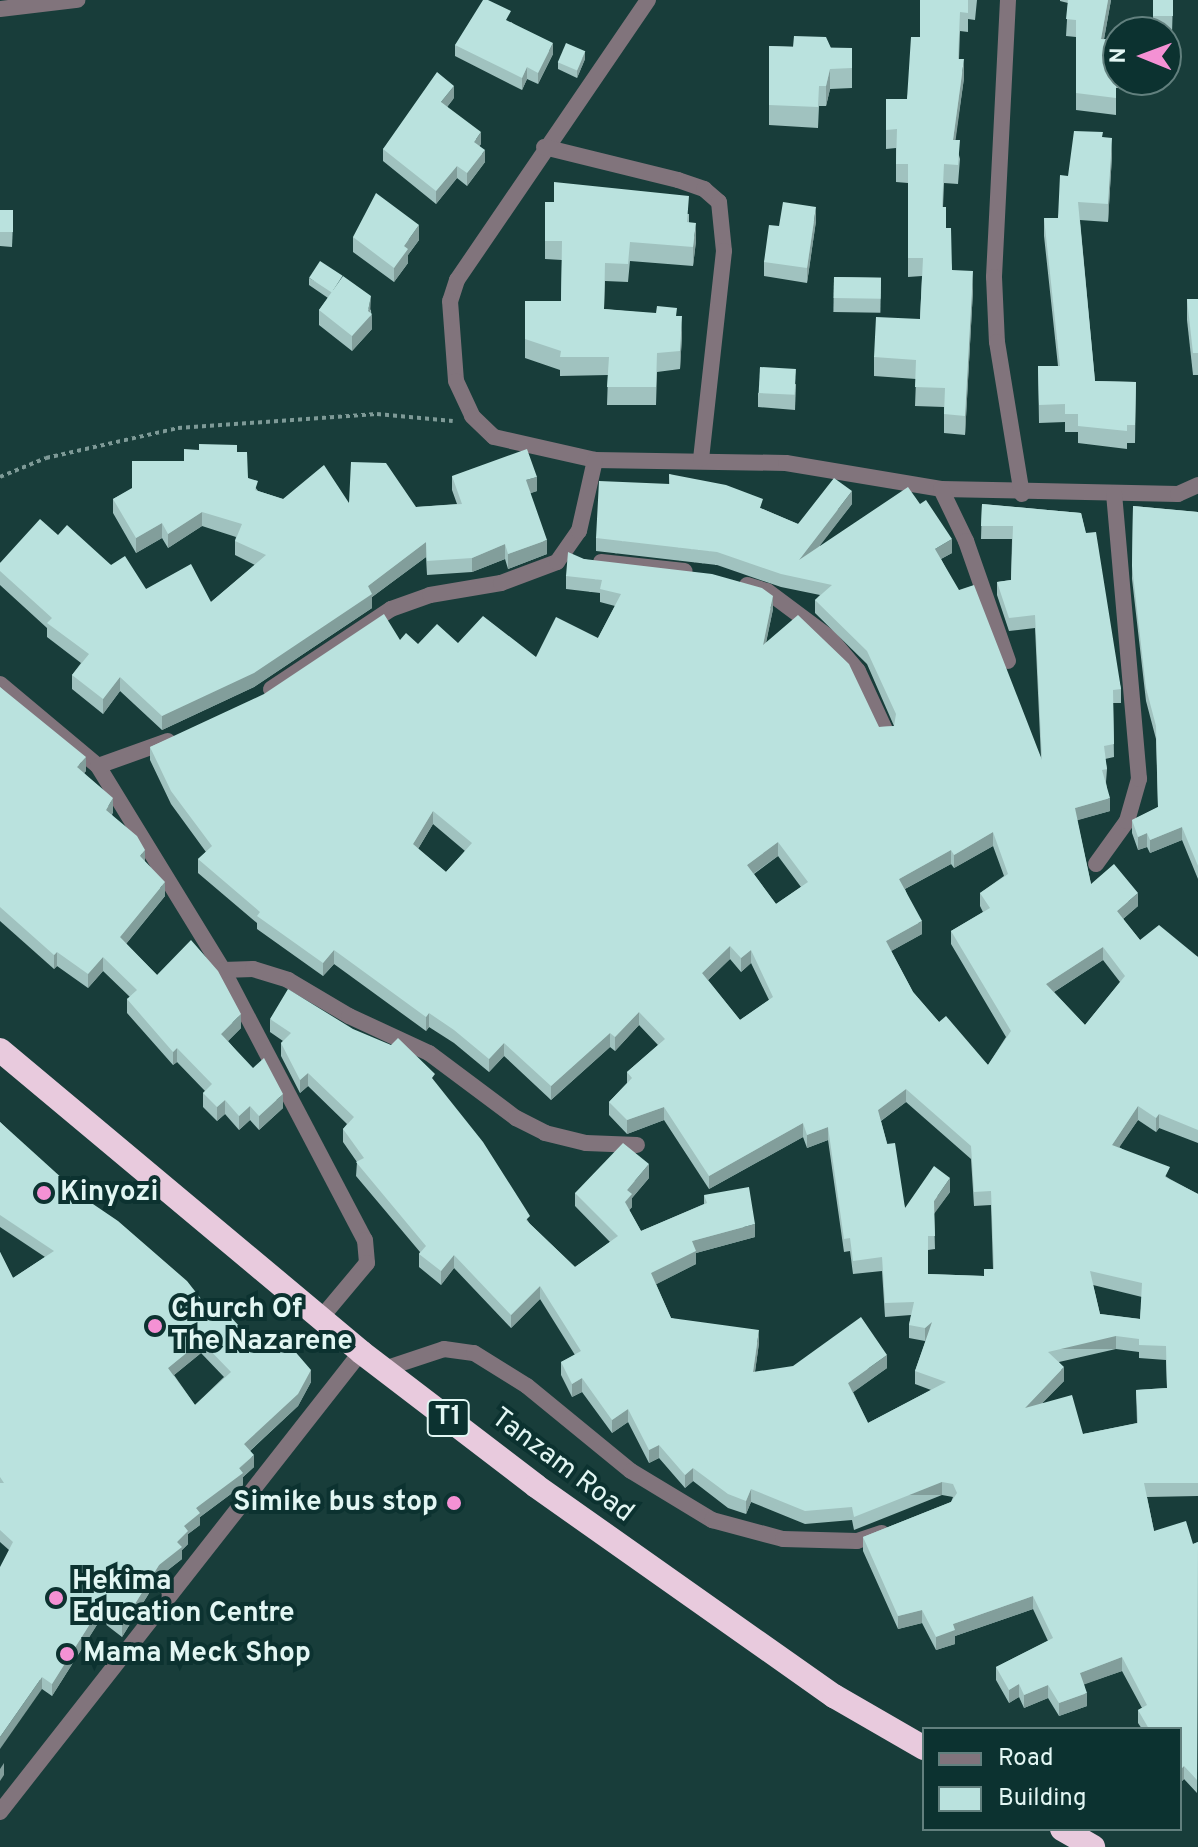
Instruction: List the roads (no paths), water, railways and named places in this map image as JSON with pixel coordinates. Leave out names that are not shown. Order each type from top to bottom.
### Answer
[{"type":"highway","name":"Tanzam Road","points":[[0,1050],[361,1352],[682,1592],[834,1696],[922,1747]]},
{"type":"highway","points":[[1065,1831],[1093,1847]]},
{"type":"street","points":[[0,9],[77,0]]},
{"type":"street","points":[[648,0],[544,147],[457,280],[450,301],[456,381],[472,416],[494,437],[595,460],[701,459],[786,463],[941,489],[1022,494],[1178,494],[1198,500]]},
{"type":"street","points":[[1008,0],[994,277],[997,342],[1022,494]]},
{"type":"street","points":[[544,147],[678,180],[704,189],[719,202],[724,251],[701,459]]},
{"type":"street","points":[[259,697],[391,609],[530,574],[567,552],[585,509],[595,460]]},
{"type":"street","points":[[1178,494],[1198,485]]},
{"type":"street","points":[[941,489],[966,541],[1008,661]]},
{"type":"street","points":[[1096,864],[1127,821],[1139,779],[1114,494]]},
{"type":"street","points":[[567,552],[585,561],[699,574]]},
{"type":"street","points":[[727,580],[767,591],[830,638],[858,671],[886,732]]},
{"type":"street","points":[[0,684],[98,766],[223,970],[365,1240],[367,1263],[321,1318]]},
{"type":"street","points":[[98,766],[186,733]]},
{"type":"street","points":[[223,970],[253,969],[288,980],[349,1016],[429,1053],[545,1133],[586,1143],[637,1145]]},
{"type":"street","points":[[384,1369],[444,1349],[474,1353],[527,1386],[631,1471],[712,1520],[783,1539],[857,1541],[906,1524]]},
{"type":"street","points":[[0,1812],[361,1352]]},
{"type":"place","name":"Kinyozi","points":[[44,1193]]},
{"type":"place","name":"Church Of The Nazarene","points":[[155,1326]]},
{"type":"place","name":"Simike bus stop","points":[[454,1503]]},
{"type":"place","name":"Hekima Education Centre","points":[[56,1598]]},
{"type":"place","name":"Mama Meck Shop","points":[[67,1654]]}]
